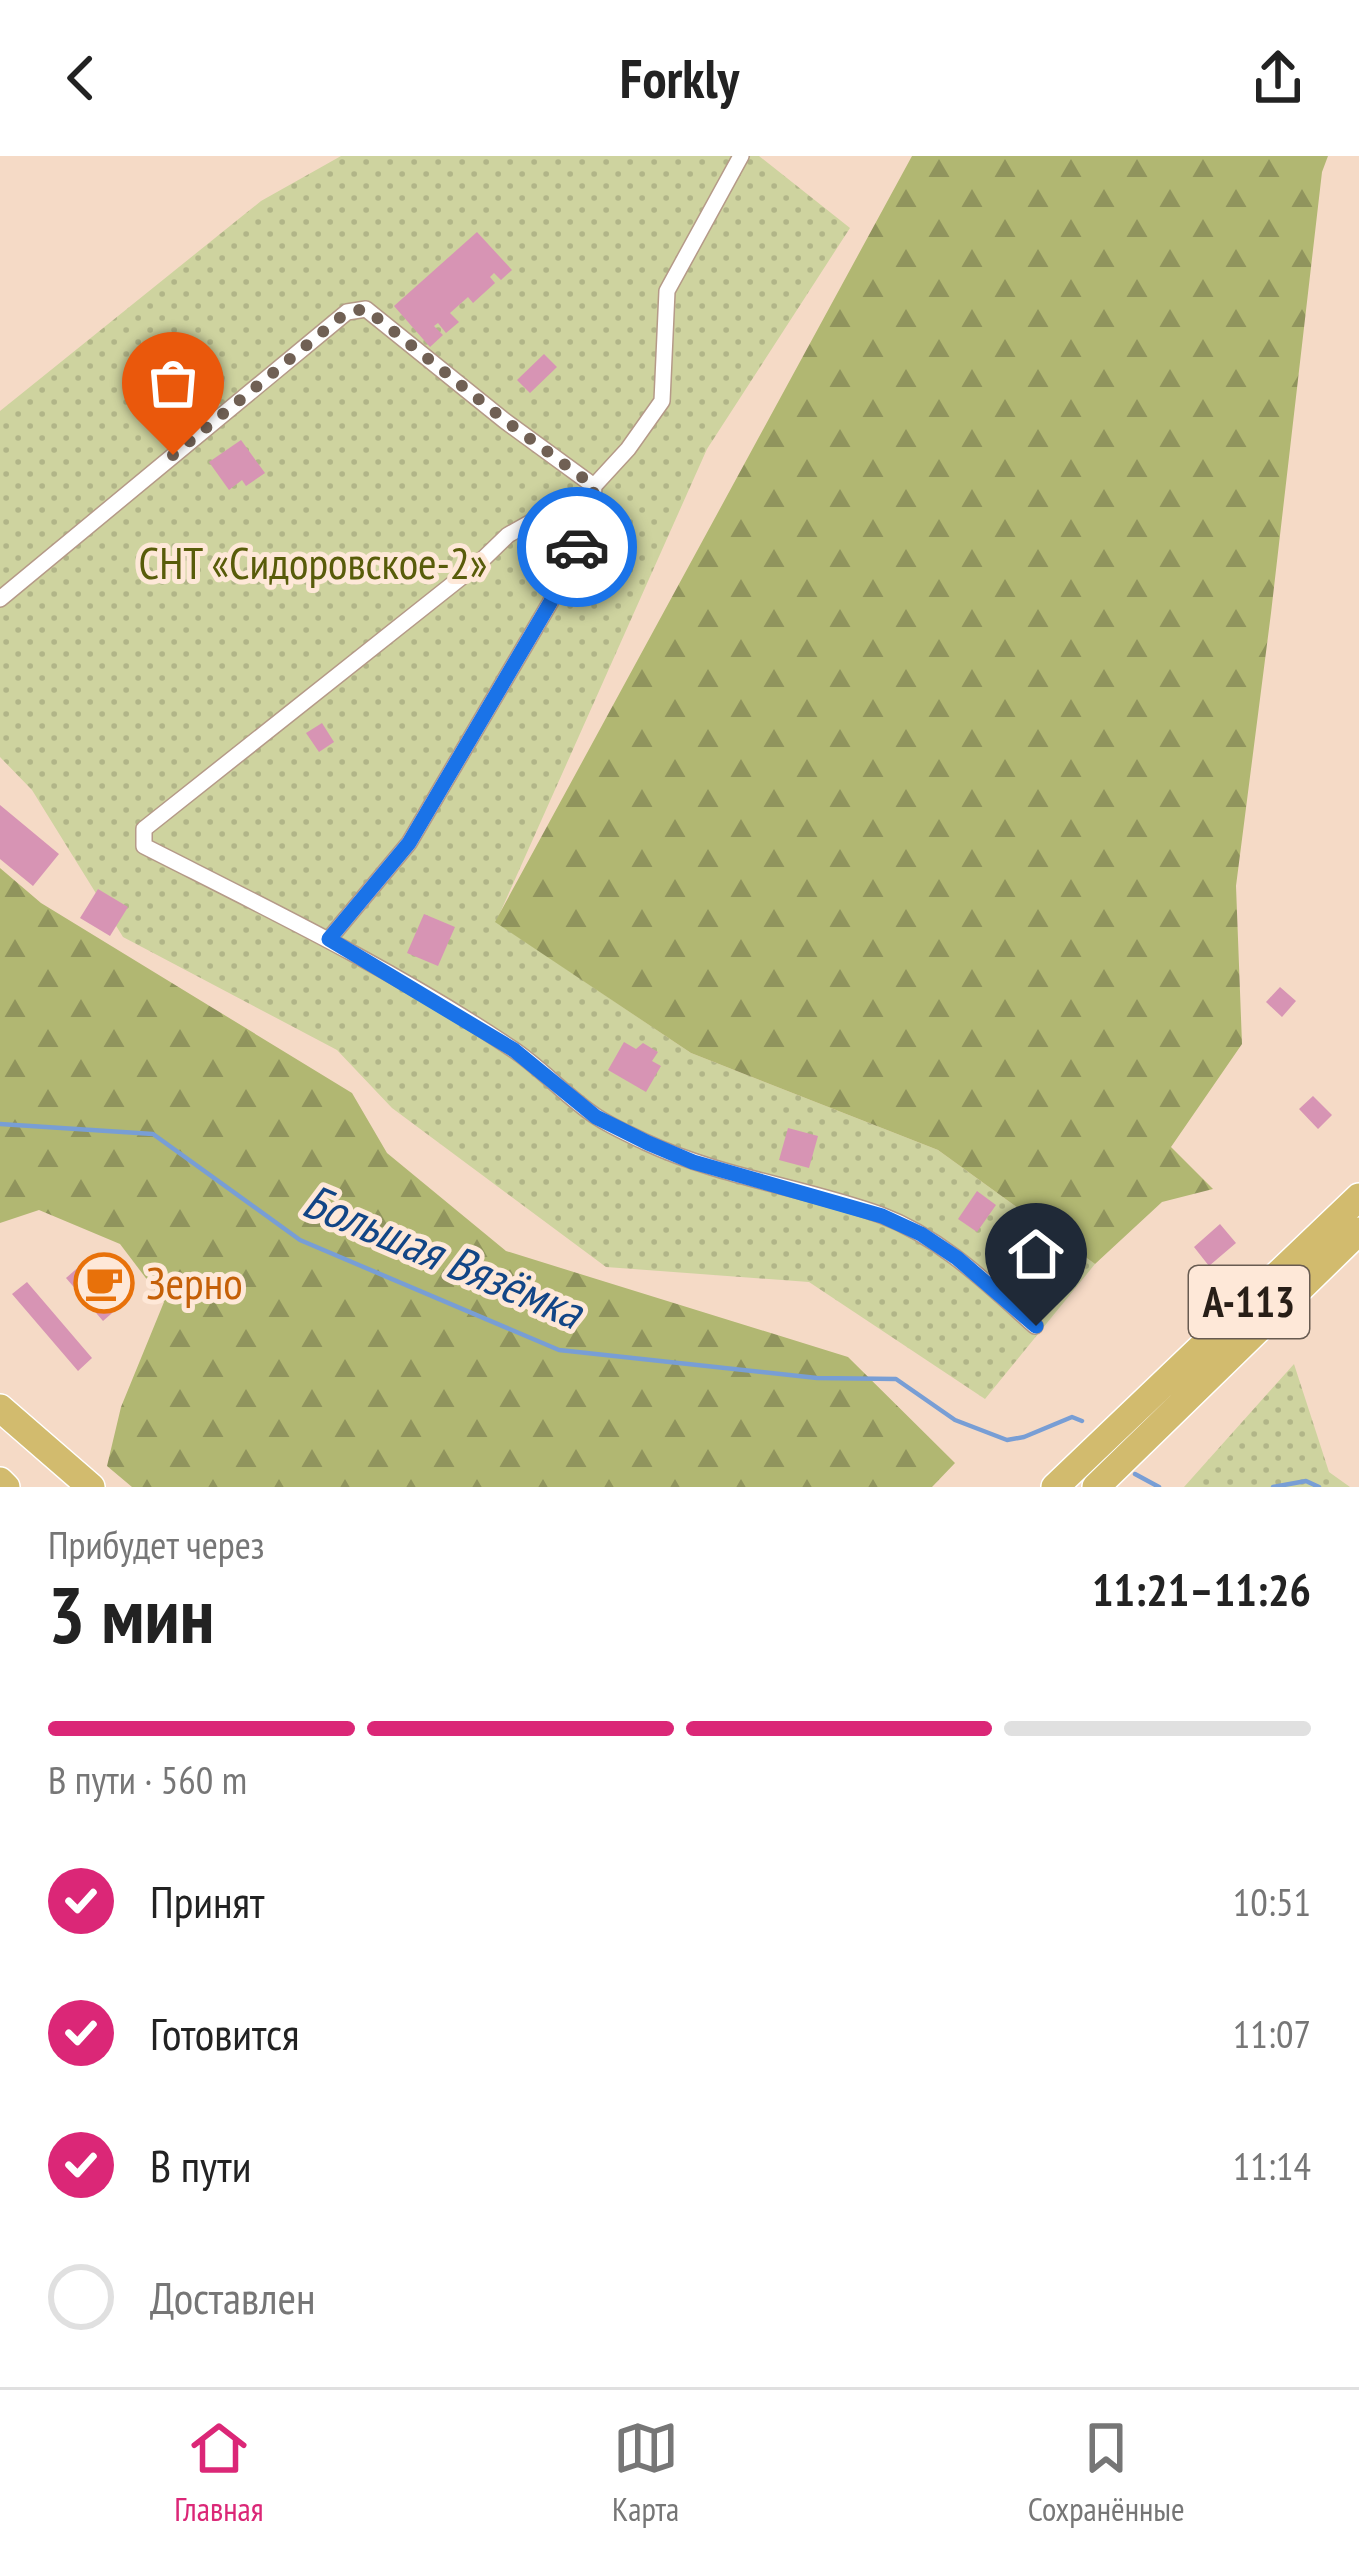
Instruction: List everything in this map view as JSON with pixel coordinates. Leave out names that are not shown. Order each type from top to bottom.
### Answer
[{"type":"highway","name":"А-113","points":[[1055,1487],[1359,1197]]},
{"type":"highway","name":"А-113","points":[[1097,1486],[1359,1231]]},
{"type":"highway","points":[[0,1410],[65,1487]]},
{"type":"highway","points":[[0,1410],[91,1487]]},
{"type":"highway","points":[[1034,1487],[1112,1433]]},
{"type":"street","points":[[329,939],[409,843],[550,603],[592,516],[594,486],[628,449],[662,400],[667,291],[741,156]]},
{"type":"street","points":[[0,598],[347,312],[366,309],[594,486]]},
{"type":"street","points":[[592,516],[533,521],[508,536],[144,829],[144,846],[329,939],[514,1050],[596,1117],[648,1143],[693,1162],[882,1216],[921,1234],[957,1258],[1036,1326]]},
{"type":"green space","name":"СНТ «Сидоровское-2»","points":[[341,156],[759,156],[850,228],[707,449],[496,922],[691,1053],[938,1150],[1095,1264],[985,1399],[809,1282],[606,1267],[392,1108],[337,1050],[123,937],[32,790],[0,757],[0,411],[261,201]]},
{"type":"green space","points":[[912,156],[1328,156],[1322,172],[1236,886],[1242,1044],[1171,1147],[1213,1189],[1162,1202],[1095,1264],[938,1150],[691,1053],[495,922]]},
{"type":"green space","points":[[0,868],[41,903],[352,1093],[387,1153],[506,1251],[848,1357],[955,1463],[932,1487],[132,1487],[107,1466],[121,1407],[164,1302],[120,1244],[39,1210],[0,1223]]},
{"type":"green space","points":[[1294,1364],[1329,1472],[1350,1487],[1184,1487]]},
{"type":"building","points":[[477,232],[512,270],[501,280],[494,273],[490,277],[495,283],[473,303],[468,297],[450,313],[459,322],[446,333],[438,323],[434,326],[443,335],[430,347],[394,306]]},
{"type":"building","points":[[201,351],[225,381],[198,402],[180,380],[191,371],[185,364]]},
{"type":"building","points":[[544,354],[557,367],[530,393],[517,380]]},
{"type":"building","points":[[241,440],[265,473],[246,486],[242,480],[229,490],[209,462]]},
{"type":"building","points":[[322,723],[334,742],[319,752],[306,733]]},
{"type":"building","points":[[0,805],[59,854],[33,886],[0,859]]},
{"type":"building","points":[[98,889],[128,907],[110,936],[80,918]]},
{"type":"building","points":[[424,914],[455,927],[438,966],[407,953]]},
{"type":"building","points":[[1280,987],[1296,1001],[1282,1017],[1266,1002]]},
{"type":"building","points":[[624,1042],[636,1049],[643,1043],[658,1052],[652,1061],[661,1066],[646,1092],[608,1070]]},
{"type":"building","points":[[1313,1096],[1332,1115],[1318,1129],[1299,1109]]},
{"type":"building","points":[[788,1128],[818,1136],[809,1168],[779,1160]]},
{"type":"building","points":[[977,1191],[996,1205],[977,1232],[958,1219]]},
{"type":"building","points":[[1220,1224],[1236,1243],[1209,1266],[1194,1247]]},
{"type":"building","points":[[90,1257],[127,1300],[103,1321],[66,1278]]},
{"type":"building","points":[[27,1282],[92,1358],[78,1371],[12,1294]]},
{"type":"waterway","name":"Большая Вязёмка","points":[[0,1124],[153,1134],[300,1240],[559,1350],[817,1378],[896,1379],[955,1420],[1007,1440],[1072,1417],[1082,1421]]},
{"type":"waterway","name":"Большая Вязёмка","points":[[1135,1474],[1159,1487]]},
{"type":"waterway","name":"Большая Вязёмка","points":[[1273,1487],[1306,1481],[1319,1487]]},
{"type":"way so far","points":[[173,455],[347,312],[366,309],[594,486],[592,516],[577,547]]},
{"type":"place","name":"Зерно","points":[[104,1283]]},
{"type":"route","points":[[577,547],[550,603],[409,843],[329,939],[514,1050],[596,1117],[693,1162],[882,1216],[921,1234],[957,1258],[1036,1326]]}]
